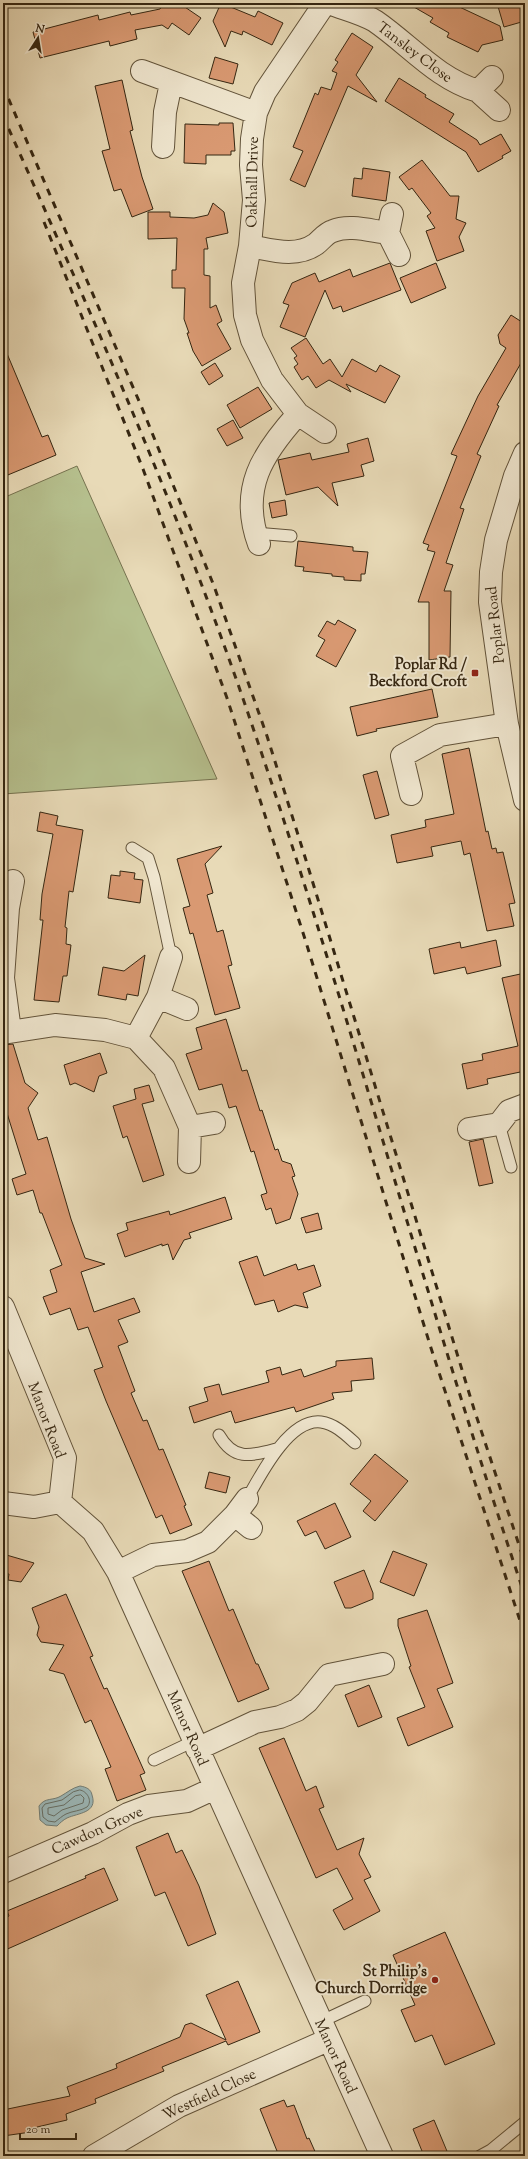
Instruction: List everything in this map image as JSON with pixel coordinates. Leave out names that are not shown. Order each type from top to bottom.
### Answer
[{"type":"street","name":"Oakhall Drive","points":[[325,3],[265,92],[256,113],[251,146],[254,200],[250,246],[242,283],[246,316],[252,340],[272,380],[298,414],[325,432]]},
{"type":"street","name":"Tansley Close","points":[[329,3],[374,20],[438,73],[462,86],[485,84],[499,110]]},
{"type":"street","points":[[142,71],[171,83],[256,113]]},
{"type":"street","points":[[163,147],[165,112],[171,83]]},
{"type":"street","points":[[250,246],[280,252],[301,252],[316,244],[332,231],[390,224],[399,255]]},
{"type":"street","points":[[257,538],[250,506],[253,486],[266,453],[278,435],[298,414]]},
{"type":"street","name":"Poplar Road","points":[[524,455],[503,512],[491,572],[490,602],[507,724],[525,800]]},
{"type":"street","points":[[411,794],[402,756],[440,735],[507,724]]},
{"type":"street","points":[[13,881],[5,908],[3,978],[7,1032],[55,1025],[105,1030],[136,1038],[164,1068],[190,1127],[189,1162]]},
{"type":"street","points":[[136,1038],[158,997],[171,957]]},
{"type":"street","points":[[158,997],[187,1009]]},
{"type":"street","points":[[469,1129],[499,1124],[509,1111],[525,1105]]},
{"type":"street","points":[[190,1127],[214,1123]]},
{"type":"street","name":"Manor Road","points":[[3,1307],[65,1458],[60,1502],[93,1531],[118,1572],[324,2031],[382,2156]]},
{"type":"street","points":[[3,1503],[34,1507],[60,1502]]},
{"type":"street","points":[[118,1572],[153,1556],[187,1551],[198,1547],[244,1514]]},
{"type":"street","points":[[196,1745],[255,1722],[280,1717],[297,1710],[307,1702],[329,1675],[384,1664]]},
{"type":"street","name":"Cawdon Grove","points":[[3,1872],[92,1833],[128,1814],[150,1806],[187,1801],[215,1788]]},
{"type":"street","name":"Westfield Close","points":[[94,2156],[116,2144],[147,2123],[324,2031]]},
{"type":"lane","points":[[257,538],[291,536]]},
{"type":"lane","points":[[132,848],[148,858],[154,877],[171,957]]},
{"type":"lane","points":[[499,1124],[511,1167]]},
{"type":"lane","points":[[244,1514],[276,1449],[303,1427],[315,1422],[321,1422],[338,1428],[355,1443]]},
{"type":"lane","points":[[219,1435],[226,1447],[237,1454],[257,1453],[276,1449]]},
{"type":"lane","points":[[154,1760],[196,1745]]},
{"type":"lane","points":[[324,2031],[365,2001]]},
{"type":"lane","points":[[480,2156],[491,2150],[525,2122]]},
{"type":"green space","points":[[77,466],[217,779],[3,794],[3,498]]},
{"type":"water","points":[[80,1786],[91,1791],[93,1801],[90,1809],[67,1818],[57,1826],[46,1825],[40,1820],[39,1806],[41,1803],[58,1797]]},
{"type":"building","points":[[164,3],[179,3],[201,18],[189,35],[172,23],[168,29],[162,25],[135,30],[137,39],[110,46],[109,41],[40,58],[33,32],[98,15],[99,20],[130,12],[131,15],[160,9]]},
{"type":"building","points":[[221,3],[255,17],[258,11],[283,23],[272,45],[243,31],[242,35],[231,31],[225,47],[213,21]]},
{"type":"building","points":[[407,3],[451,3],[500,26],[503,40],[482,45],[478,52],[447,37],[449,33],[430,22],[433,18]]},
{"type":"building","points":[[497,3],[525,3],[525,21],[504,27]]},
{"type":"building","points":[[352,33],[373,47],[356,75],[377,102],[348,86],[305,187],[290,180],[303,151],[293,147],[315,93],[318,95],[321,87],[331,90],[337,73],[332,71],[338,62],[335,60]]},
{"type":"building","points":[[215,57],[238,64],[233,84],[209,78]]},
{"type":"building","points":[[399,78],[426,95],[425,97],[454,114],[449,122],[477,140],[480,145],[501,134],[511,151],[502,156],[503,158],[478,172],[466,152],[385,101]]},
{"type":"building","points":[[122,80],[133,130],[130,131],[142,177],[153,209],[132,217],[121,189],[114,191],[102,151],[110,149],[95,86]]},
{"type":"building","points":[[219,123],[233,123],[235,151],[231,151],[231,155],[206,155],[206,164],[184,163],[185,124],[219,125]]},
{"type":"building","points":[[422,160],[450,196],[459,196],[456,219],[466,223],[459,237],[464,251],[437,261],[426,231],[435,228],[427,216],[431,213],[412,188],[409,190],[399,177]]},
{"type":"building","points":[[363,168],[390,172],[386,201],[352,196],[354,178],[362,179]]},
{"type":"building","points":[[213,203],[224,212],[228,233],[206,238],[208,249],[204,249],[204,275],[210,276],[210,308],[216,305],[222,321],[217,324],[231,349],[202,366],[193,351],[187,333],[189,333],[184,319],[185,288],[172,288],[172,270],[176,270],[177,238],[148,239],[148,212],[170,212],[170,217],[194,218],[208,215]]},
{"type":"building","points":[[390,263],[401,290],[343,312],[341,306],[333,309],[325,290],[305,337],[280,327],[289,305],[283,303],[292,283],[315,273],[319,282],[350,269],[353,277]]},
{"type":"building","points":[[436,263],[446,288],[411,303],[400,278]]},
{"type":"building","points":[[511,315],[525,324],[525,356],[497,405],[499,406],[477,454],[481,456],[460,508],[464,509],[446,563],[453,565],[444,591],[451,591],[450,657],[429,660],[429,602],[418,602],[435,552],[427,550],[429,545],[423,543],[457,456],[451,454],[478,396],[506,348],[500,344],[498,335]]},
{"type":"building","points":[[306,338],[323,364],[330,359],[342,377],[352,359],[376,372],[380,365],[400,376],[385,403],[346,384],[351,392],[329,380],[316,388],[308,376],[302,380],[294,367],[298,364],[294,358],[297,356],[291,348]]},
{"type":"building","points":[[3,344],[42,437],[48,435],[56,455],[3,477]]},
{"type":"building","points":[[215,363],[223,376],[209,385],[201,372]]},
{"type":"building","points":[[258,387],[272,409],[240,428],[227,405]]},
{"type":"building","points":[[233,420],[243,438],[227,446],[217,429]]},
{"type":"building","points":[[368,438],[374,461],[361,465],[364,476],[332,483],[338,506],[318,487],[286,495],[278,460],[310,453],[312,460],[349,452],[347,444]]},
{"type":"building","points":[[285,500],[287,515],[272,518],[269,503]]},
{"type":"building","points":[[298,541],[353,547],[353,551],[368,552],[365,574],[361,574],[361,581],[344,580],[344,577],[332,576],[332,574],[303,571],[304,567],[295,566]]},
{"type":"building","points":[[338,620],[356,630],[336,667],[316,656],[325,640],[318,636],[327,621],[335,625]]},
{"type":"building","points":[[432,689],[438,717],[376,729],[377,731],[357,736],[350,707]]},
{"type":"building","points":[[469,748],[486,832],[488,831],[492,849],[496,848],[497,853],[503,852],[515,903],[509,904],[514,926],[487,931],[470,853],[464,855],[461,841],[431,847],[433,856],[397,863],[391,835],[426,827],[425,820],[454,814],[442,754]]},
{"type":"building","points":[[377,771],[389,815],[375,819],[363,775]]},
{"type":"building","points":[[40,812],[58,816],[56,825],[83,830],[73,892],[69,891],[65,927],[67,928],[66,944],[71,945],[67,976],[63,976],[59,1002],[34,1000],[43,920],[40,920],[42,894],[53,834],[37,831]]},
{"type":"building","points":[[222,846],[205,864],[213,893],[207,895],[217,932],[223,930],[232,965],[228,966],[240,1008],[215,1015],[193,933],[190,934],[183,908],[190,906],[177,859]]},
{"type":"building","points":[[120,871],[135,873],[134,879],[143,880],[140,903],[108,898],[111,875],[120,876]]},
{"type":"building","points":[[496,940],[501,966],[467,974],[465,967],[434,974],[429,949],[460,942],[461,948]]},
{"type":"building","points":[[145,955],[138,996],[127,994],[126,1000],[98,995],[103,967],[124,971]]},
{"type":"building","points":[[525,973],[525,1071],[487,1079],[488,1084],[467,1089],[462,1064],[483,1060],[482,1054],[518,1046],[502,978]]},
{"type":"building","points":[[226,1019],[242,1071],[247,1070],[260,1111],[262,1110],[275,1150],[278,1149],[282,1161],[291,1164],[295,1176],[292,1177],[298,1194],[290,1219],[276,1224],[271,1208],[266,1210],[261,1195],[267,1193],[254,1151],[251,1152],[236,1106],[229,1108],[222,1084],[199,1090],[186,1054],[202,1049],[196,1028]]},
{"type":"building","points":[[13,1044],[25,1083],[38,1093],[28,1108],[38,1140],[47,1137],[71,1219],[85,1258],[105,1264],[81,1272],[94,1312],[134,1298],[140,1312],[118,1320],[128,1342],[118,1346],[135,1391],[131,1393],[143,1421],[147,1420],[159,1450],[163,1449],[186,1505],[184,1506],[192,1525],[170,1534],[162,1515],[156,1518],[106,1401],[94,1370],[103,1367],[88,1327],[78,1330],[70,1308],[50,1315],[43,1297],[57,1292],[50,1270],[62,1265],[42,1213],[40,1213],[33,1190],[17,1195],[12,1179],[26,1174],[6,1110],[3,1111],[3,1045]]},
{"type":"building","points":[[100,1053],[107,1073],[99,1076],[94,1092],[75,1083],[70,1085],[64,1065]]},
{"type":"building","points":[[149,1085],[154,1101],[142,1104],[164,1175],[143,1182],[127,1136],[123,1138],[113,1106],[136,1099],[134,1089]]},
{"type":"building","points":[[483,1139],[493,1183],[479,1186],[469,1142]]},
{"type":"building","points":[[225,1197],[232,1219],[189,1233],[191,1238],[184,1240],[173,1260],[168,1244],[162,1246],[162,1244],[125,1257],[117,1234],[128,1230],[126,1223],[169,1211],[170,1215]]},
{"type":"building","points":[[318,1213],[322,1229],[306,1233],[301,1218]]},
{"type":"building","points":[[257,1256],[264,1276],[296,1264],[298,1270],[314,1265],[321,1286],[303,1293],[308,1308],[295,1305],[278,1312],[274,1300],[255,1305],[239,1262]]},
{"type":"building","points":[[372,1358],[374,1379],[351,1381],[352,1391],[332,1393],[334,1399],[296,1412],[294,1407],[235,1423],[231,1411],[194,1423],[189,1407],[208,1401],[204,1388],[219,1384],[222,1395],[269,1382],[266,1371],[280,1367],[282,1375],[301,1369],[304,1377],[336,1366],[336,1361]]},
{"type":"building","points":[[375,1454],[408,1481],[375,1521],[363,1511],[371,1501],[350,1484]]},
{"type":"building","points":[[209,1472],[230,1477],[226,1493],[205,1488]]},
{"type":"building","points":[[335,1503],[351,1537],[325,1549],[316,1531],[305,1536],[297,1521]]},
{"type":"building","points":[[393,1551],[427,1564],[414,1596],[380,1582]]},
{"type":"building","points":[[3,1554],[34,1563],[21,1582],[8,1580],[9,1574],[3,1574]]},
{"type":"building","points":[[209,1561],[229,1611],[233,1609],[256,1664],[258,1664],[269,1689],[238,1702],[182,1571]]},
{"type":"building","points":[[364,1570],[373,1593],[373,1599],[351,1608],[345,1608],[334,1582]]},
{"type":"building","points":[[66,1594],[93,1656],[90,1657],[104,1689],[107,1688],[145,1773],[140,1775],[146,1790],[117,1801],[105,1769],[111,1767],[91,1720],[85,1723],[64,1674],[49,1670],[64,1645],[41,1642],[37,1635],[39,1627],[32,1608]]},
{"type":"building","points":[[427,1610],[453,1683],[437,1689],[453,1727],[408,1746],[397,1718],[425,1707],[409,1667],[411,1666],[398,1626],[398,1619]]},
{"type":"building","points":[[369,1685],[382,1717],[358,1727],[345,1695]]},
{"type":"building","points":[[284,1738],[306,1791],[316,1786],[324,1807],[319,1809],[337,1850],[364,1838],[359,1854],[371,1877],[364,1880],[380,1911],[344,1930],[333,1910],[353,1899],[337,1868],[316,1878],[259,1748]]},
{"type":"building","points":[[168,1833],[176,1853],[182,1850],[199,1886],[216,1934],[188,1946],[165,1892],[155,1896],[136,1847]]},
{"type":"building","points":[[104,1868],[118,1900],[3,1951],[3,1919],[9,1916],[7,1911],[86,1878],[85,1876]]},
{"type":"building","name":"St Philip's Church Dorridge","points":[[445,1932],[495,2044],[445,2065],[432,2035],[415,2042],[401,2010],[415,2005],[393,1955]]},
{"type":"building","points":[[238,1981],[260,2032],[228,2045],[226,2041],[162,2067],[164,2071],[95,2099],[96,2103],[66,2114],[67,2120],[37,2127],[38,2131],[3,2136],[3,2110],[70,2096],[67,2087],[117,2068],[116,2064],[180,2037],[185,2025],[191,2023],[226,2040],[206,1995]]},
{"type":"building","points":[[284,2100],[287,2107],[294,2105],[307,2139],[309,2138],[317,2156],[279,2156],[260,2109]]},
{"type":"building","points":[[434,2120],[449,2156],[424,2156],[413,2129]]},
{"type":"railway","points":[[3,86],[142,408],[214,586],[267,736],[474,1409],[525,1563]]},
{"type":"railway","points":[[3,116],[134,416],[224,645],[251,722],[322,940],[421,1269],[489,1487],[525,1596]]},
{"type":"railway","points":[[44,222],[143,469],[227,698],[305,939],[431,1348],[525,1636]]},
{"type":"place","name":"Poplar Rd / Beckford Croft","points":[[475,673]]},
{"type":"place","name":"St Philip's Church Dorridge","points":[[435,1980]]}]
